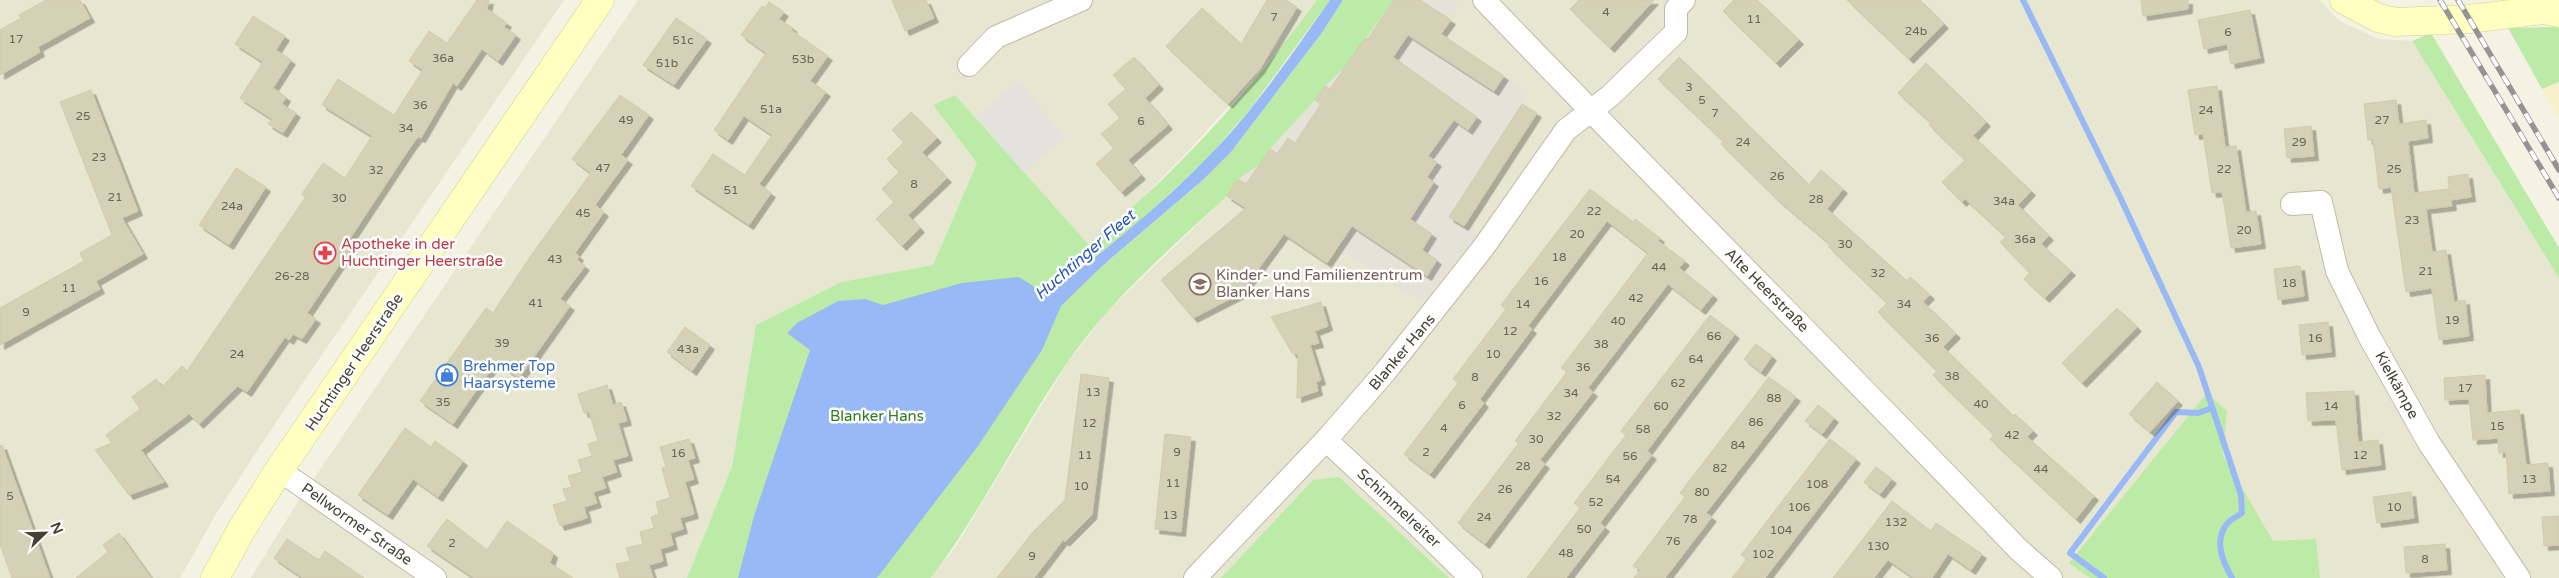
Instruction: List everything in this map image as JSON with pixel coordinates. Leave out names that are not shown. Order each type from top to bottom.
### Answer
[{"type":"main road","name":"Huchtinger Heerstraße","points":[[215,578],[243,527],[280,470],[600,0]]},
{"type":"main road","points":[[2344,0],[2378,18],[2396,22],[2469,19],[2544,10],[2559,14]]},
{"type":"street","points":[[969,65],[996,37],[1081,0]]},
{"type":"street","name":"Alte Heerstraße","points":[[1484,0],[1590,111],[1787,309],[2018,549],[2051,578]]},
{"type":"street","name":"Blanker Hans","points":[[1196,578],[1326,440],[1436,311],[1566,130],[1610,96],[1676,32],[1676,9],[1684,0]]},
{"type":"street","name":"Kielkämpe","points":[[2292,204],[2321,202],[2337,270],[2369,336],[2429,443],[2519,578]]},
{"type":"street","name":"Schimmelreiter","points":[[1326,440],[1471,578]]},
{"type":"street","name":"Pellwormer Straße","points":[[280,470],[435,578]]},
{"type":"shaded area","points":[[0,0],[564,0],[268,434],[216,514],[180,578],[0,578]]},
{"type":"shaded area","points":[[638,0],[1317,0],[1286,42],[1192,147],[1128,213],[1087,244],[955,95],[933,105],[977,163],[933,265],[841,282],[756,325],[732,466],[687,578],[251,578],[292,511]]},
{"type":"shaded area","points":[[1394,0],[2320,0],[2338,20],[2378,39],[2412,41],[2559,278],[2559,578],[931,578],[956,546],[1068,362],[1108,311],[1227,196],[1238,179],[1259,165],[1325,86],[1345,67]]},
{"type":"shaded area","points":[[1394,0],[1453,0],[1459,6],[1441,35],[1528,91],[1522,104],[1537,113],[1465,226],[1477,234],[1423,303],[1338,247],[1327,263],[1227,196],[1238,179],[1259,165],[1270,149],[1315,100],[1325,86],[1345,67]]},
{"type":"shaded area","points":[[1019,81],[1065,138],[1023,172],[977,116]]},
{"type":"shaded area","points":[[2559,82],[2559,118],[2542,89]]},
{"type":"green space","name":"Blanker Hans","points":[[1317,0],[1330,0],[1251,108],[1207,159],[1165,198],[1105,264],[1204,179],[1231,152],[1321,34],[1343,0],[1394,0],[1345,67],[1325,86],[1315,100],[1270,149],[1259,165],[1238,179],[1227,196],[1142,275],[1084,340],[1049,390],[967,526],[931,578],[687,578],[732,466],[756,325],[841,282],[933,265],[977,163],[933,105],[955,95],[1088,244],[1119,219],[1181,161],[1239,98],[1293,33]]},
{"type":"green space","points":[[2508,28],[2559,28],[2559,82],[2542,89]]},
{"type":"green space","points":[[2431,33],[2559,248],[2559,278],[2412,41]]},
{"type":"green space","points":[[2207,393],[2227,411],[2223,455],[2273,541],[2316,539],[2320,578],[2090,578],[2069,563]]},
{"type":"green space","points":[[1339,477],[1449,578],[1221,578],[1313,480]]},
{"type":"water","name":"Blanker Hans","points":[[1330,0],[1343,0],[1321,34],[1231,152],[1204,179],[1101,267],[1061,306],[1042,350],[978,446],[877,578],[738,578],[754,516],[810,350],[787,333],[797,323],[838,301],[865,299],[883,305],[962,283],[1019,277],[1047,295],[1129,230],[1206,159],[1256,102]]},
{"type":"building","points":[[46,0],[80,0],[90,18],[38,47],[40,52],[0,75],[0,30],[21,18],[19,15]]},
{"type":"building","points":[[477,0],[489,0],[487,9],[507,23],[504,27],[516,35],[498,61],[482,49],[457,86],[453,83],[421,138],[418,137],[411,146],[345,246],[350,249],[307,313],[316,319],[302,339],[293,334],[289,340],[285,337],[247,392],[238,386],[199,424],[189,414],[141,450],[164,482],[129,495],[95,450],[112,443],[106,435],[140,409],[132,397],[156,379],[162,387],[182,366],[187,371],[305,198],[302,194],[323,163],[345,178],[372,136],[322,105],[338,79],[394,115],[423,70],[409,61],[429,31],[447,43]]},
{"type":"building","points":[[892,0],[926,0],[934,18],[905,31]]},
{"type":"building","points":[[1267,0],[1286,0],[1297,7],[1260,69],[1228,104],[1166,46],[1202,8],[1241,44]]},
{"type":"building","points":[[1394,0],[1420,0],[1451,20],[1441,34],[1504,76],[1494,91],[1408,35],[1393,57],[1477,117],[1468,130],[1454,120],[1428,156],[1437,162],[1427,177],[1434,182],[1410,219],[1432,234],[1422,250],[1437,260],[1427,276],[1352,226],[1327,263],[1284,234],[1240,294],[1193,318],[1161,280],[1246,208],[1227,196],[1238,179],[1246,184],[1270,149],[1277,154],[1288,138],[1295,143],[1321,104],[1315,100],[1325,86],[1330,89],[1365,38],[1368,39]]},
{"type":"building","points":[[1579,0],[1654,0],[1610,48],[1570,9]]},
{"type":"building","points":[[1734,0],[1757,0],[1799,40],[1776,63],[1723,11]]},
{"type":"building","points":[[1847,0],[1920,0],[1944,24],[1909,59]]},
{"type":"building","points":[[2141,0],[2188,0],[2188,9],[2143,16]]},
{"type":"building","points":[[769,2],[784,12],[779,19],[793,28],[791,30],[828,56],[810,81],[826,92],[759,184],[771,193],[749,225],[691,186],[713,154],[745,175],[772,135],[744,116],[728,140],[714,130],[766,53],[741,35],[762,6],[765,8]]},
{"type":"building","points":[[2250,10],[2260,58],[2231,64],[2227,44],[2204,49],[2198,20]]},
{"type":"building","points":[[253,16],[285,36],[276,50],[291,60],[273,88],[286,97],[282,104],[296,113],[283,133],[268,124],[272,119],[240,98],[263,62],[235,44]]},
{"type":"building","points":[[676,18],[707,39],[674,85],[643,65]]},
{"type":"building","points":[[1134,57],[1159,85],[1145,98],[1168,125],[1128,160],[1141,175],[1121,192],[1096,164],[1114,148],[1101,134],[1120,118],[1108,104],[1126,89],[1113,75]]},
{"type":"building","points":[[1679,57],[1809,185],[1821,170],[1843,189],[1827,209],[1907,281],[1910,277],[1930,295],[1923,302],[1956,334],[1943,347],[2013,416],[2015,414],[2033,431],[2027,437],[2094,496],[2076,519],[1990,439],[1994,435],[1933,375],[1937,371],[1878,312],[1887,303],[1828,246],[1830,244],[1778,200],[1721,144],[1723,141],[1658,79]]},
{"type":"building","points":[[1926,63],[1986,122],[1973,136],[2031,191],[2018,205],[2049,236],[2041,244],[2071,271],[2045,298],[2024,279],[2030,273],[2000,242],[2006,237],[1965,199],[1962,202],[1942,182],[1965,160],[1929,125],[1931,123],[1898,93]]},
{"type":"building","points":[[2217,86],[2225,147],[2236,146],[2246,212],[2256,211],[2261,244],[2231,248],[2222,192],[2212,193],[2203,134],[2195,135],[2188,90]]},
{"type":"building","points":[[91,90],[138,211],[122,218],[143,254],[96,281],[100,289],[0,345],[0,308],[84,261],[80,253],[112,235],[60,102]]},
{"type":"building","points":[[620,95],[649,115],[621,155],[628,160],[595,205],[604,212],[575,253],[579,256],[577,260],[585,266],[560,299],[570,306],[519,378],[496,362],[453,424],[420,401],[486,308],[493,313],[530,257],[591,173],[572,159]]},
{"type":"building","points":[[2396,100],[2399,124],[2426,120],[2428,138],[2408,141],[2414,193],[2449,189],[2450,196],[2448,177],[2468,174],[2471,197],[2451,200],[2452,206],[2426,209],[2432,252],[2446,250],[2454,302],[2465,300],[2469,336],[2439,340],[2432,288],[2406,292],[2391,187],[2379,189],[2373,139],[2368,140],[2364,104]]},
{"type":"building","points":[[1522,104],[1537,113],[1464,226],[1449,217]]},
{"type":"building","points":[[911,112],[937,138],[922,152],[947,178],[908,215],[920,228],[902,246],[876,219],[894,202],[882,189],[899,172],[887,159],[904,142],[892,130]]},
{"type":"building","points":[[2311,126],[2314,156],[2287,158],[2284,129]]},
{"type":"building","points":[[236,168],[266,187],[229,245],[199,225]]},
{"type":"building","points":[[1590,189],[1633,222],[1635,219],[1660,238],[1658,241],[1685,261],[1679,268],[1713,295],[1701,310],[1668,284],[1588,388],[1593,392],[1540,460],[1545,464],[1485,544],[1458,523],[1518,444],[1515,441],[1567,372],[1561,368],[1648,253],[1607,221],[1528,326],[1532,329],[1480,399],[1484,403],[1430,474],[1404,454],[1458,383],[1453,379],[1506,309],[1501,305]]},
{"type":"building","points":[[2300,266],[2304,296],[2278,300],[2274,269]]},
{"type":"building","points":[[1321,302],[1328,326],[1315,331],[1319,343],[1310,345],[1321,380],[1316,382],[1318,391],[1297,398],[1298,355],[1292,353],[1271,317]]},
{"type":"building","points":[[2117,308],[2137,327],[2082,383],[2062,363]]},
{"type":"building","points":[[1710,315],[1735,334],[1647,451],[1652,455],[1600,523],[1605,527],[1566,578],[1527,578],[1580,508],[1574,503],[1626,435],[1621,431]]},
{"type":"building","points":[[2328,322],[2331,352],[2302,355],[2299,325]]},
{"type":"building","points":[[685,327],[710,345],[692,371],[667,352]]},
{"type":"building","points":[[1756,344],[1772,356],[1761,372],[1744,359]]},
{"type":"building","points":[[1081,374],[1109,378],[1092,515],[1065,542],[1063,540],[1034,578],[997,578],[1032,533],[1065,500]]},
{"type":"building","points":[[2485,375],[2487,413],[2519,410],[2526,465],[2548,463],[2550,491],[2509,494],[2506,452],[2499,453],[2498,438],[2473,440],[2469,399],[2445,400],[2444,378]]},
{"type":"building","points":[[1769,377],[1796,397],[1706,513],[1712,517],[1665,578],[1634,578],[1640,570],[1633,566],[1685,497],[1680,493]]},
{"type":"building","points":[[2157,382],[2178,401],[2150,432],[2129,414]]},
{"type":"building","points":[[607,385],[613,405],[621,402],[627,421],[618,423],[628,456],[613,460],[617,472],[602,477],[606,488],[593,492],[597,503],[584,507],[587,518],[560,526],[553,505],[567,501],[563,489],[572,487],[568,476],[582,472],[578,460],[592,456],[588,444],[598,441],[589,412],[584,413],[578,394]]},
{"type":"building","points":[[2354,391],[2358,442],[2378,440],[2381,465],[2342,470],[2336,420],[2308,421],[2306,393]]},
{"type":"building","points":[[1818,405],[1834,418],[1822,434],[1805,421]]},
{"type":"building","points":[[405,428],[431,447],[435,441],[463,461],[438,497],[413,479],[388,515],[358,495]]},
{"type":"building","points":[[1165,434],[1191,437],[1181,532],[1155,529]]},
{"type":"building","points":[[689,439],[695,458],[688,460],[694,479],[685,482],[694,514],[680,518],[683,529],[670,533],[673,545],[660,549],[663,561],[649,565],[653,578],[620,578],[616,564],[630,561],[626,548],[643,544],[640,532],[654,528],[651,517],[659,514],[656,502],[670,498],[662,468],[666,467],[660,447]]},
{"type":"building","points":[[1830,439],[1856,459],[1765,578],[1732,578],[1747,559],[1741,555]]},
{"type":"building","points":[[2,445],[50,578],[12,578],[0,544],[0,446]]},
{"type":"building","points":[[1876,467],[1892,479],[1880,494],[1864,482]]},
{"type":"building","points":[[2411,492],[2414,518],[2377,523],[2373,497]]},
{"type":"building","points":[[1892,501],[1931,531],[1936,523],[1982,554],[1971,570],[1948,554],[1932,578],[1914,578],[1888,560],[1874,578],[1833,578]]},
{"type":"building","points":[[2559,516],[2559,545],[2544,546],[2542,517]]},
{"type":"building","points":[[447,519],[487,550],[507,521],[553,553],[550,563],[573,578],[474,578],[427,546]]},
{"type":"building","points":[[119,533],[151,578],[76,578],[108,552],[103,545]]},
{"type":"building","points":[[287,539],[319,560],[325,551],[364,578],[303,578],[274,558]]},
{"type":"building","points":[[2445,544],[2447,570],[2406,573],[2404,547]]},
{"type":"waterway","points":[[2023,0],[2120,197],[2199,367],[2241,495],[2242,513],[2227,523],[2222,532],[2220,545],[2223,559],[2232,578]]},
{"type":"waterway","points":[[2104,578],[2070,553],[2176,412],[2198,413],[2212,408]]},
{"type":"railway","points":[[2440,0],[2559,198]]},
{"type":"railway","points":[[2458,0],[2559,170]]},
{"type":"place","name":"Apotheke in der Huchtinger Heerstraße","points":[[325,253]]},
{"type":"place","name":"Kinder- und Familienzentrum Blanker Hans","points":[[1200,284]]},
{"type":"place","name":"Brehmer Top Haarsysteme","points":[[447,375]]},
{"type":"water label","name":"Huchtinger Fleet","points":[[1085,255]]}]
